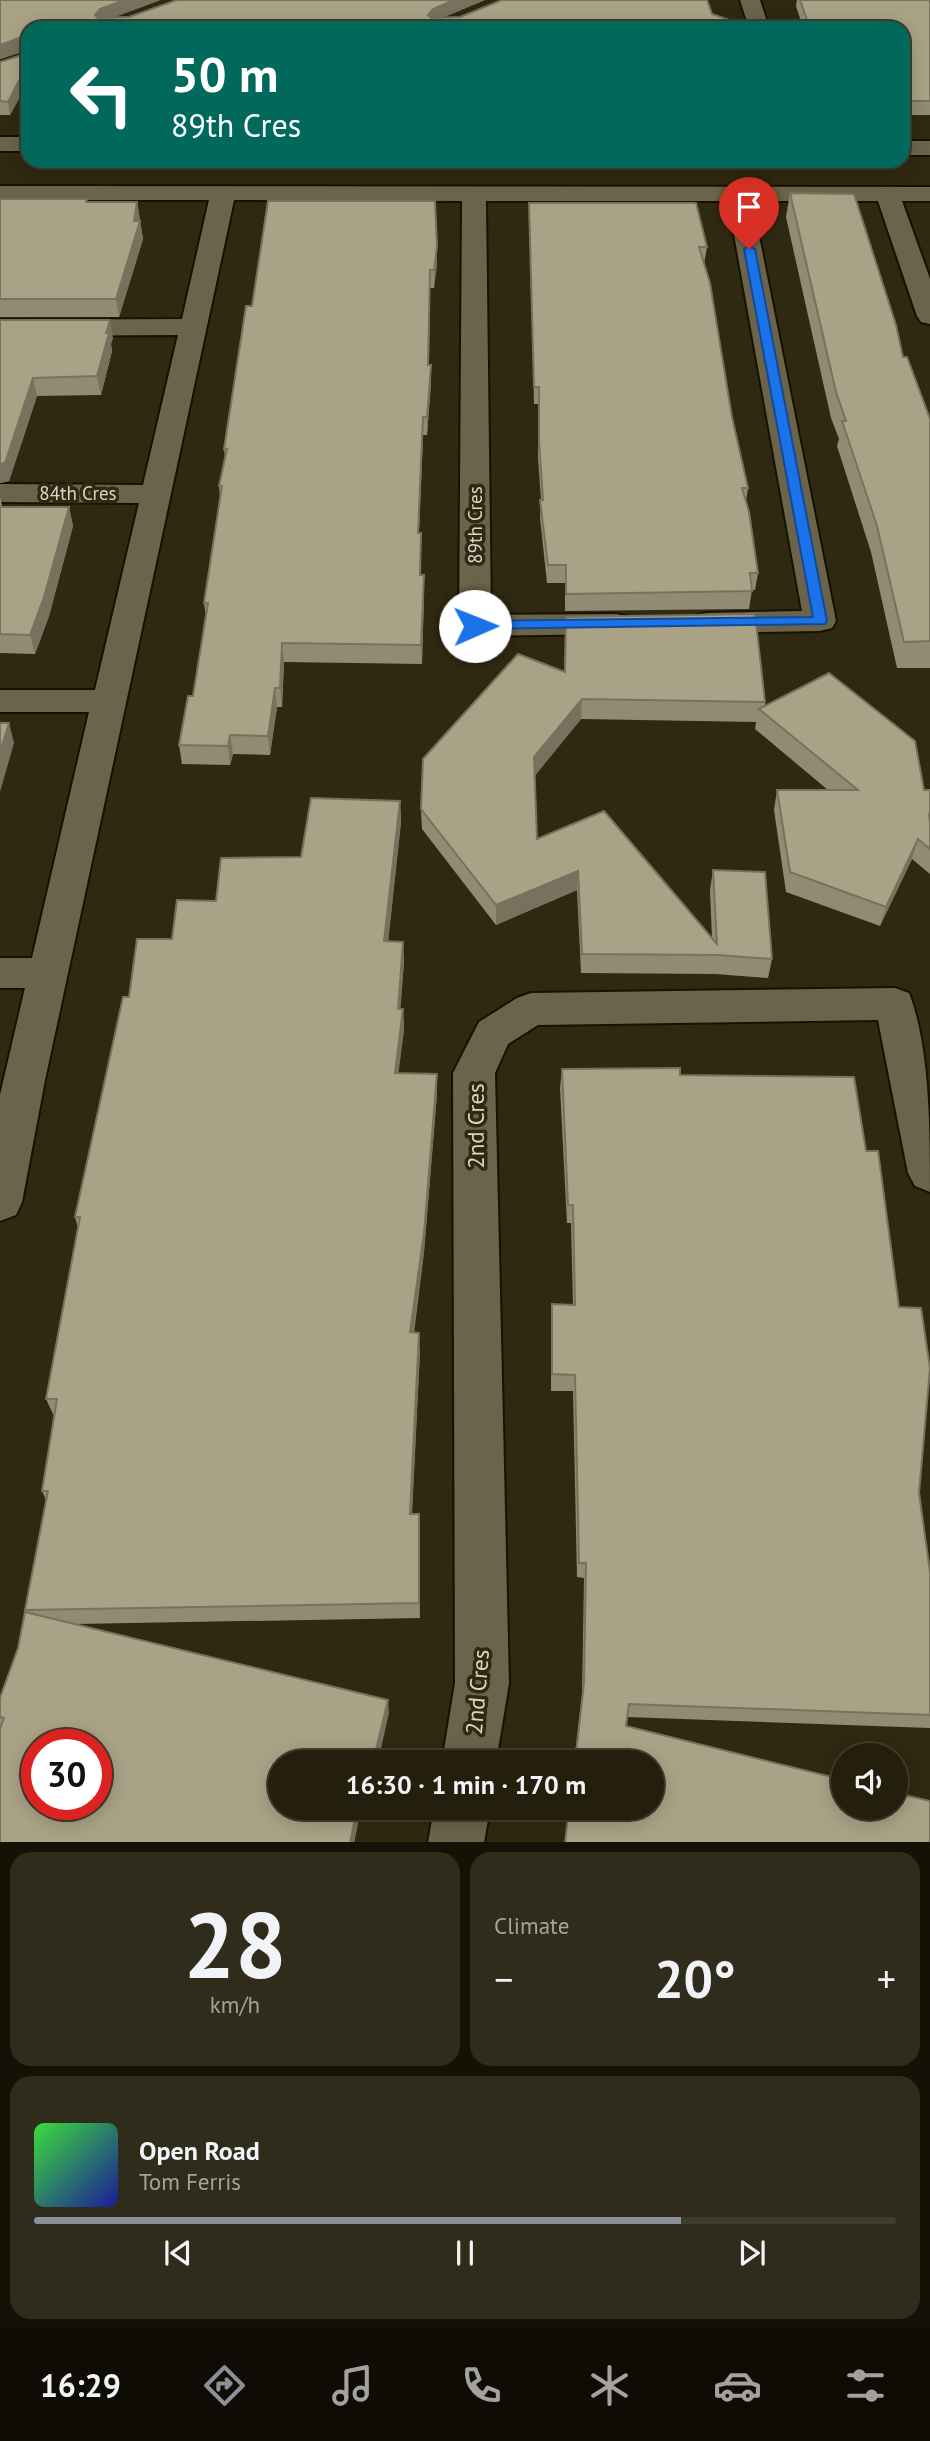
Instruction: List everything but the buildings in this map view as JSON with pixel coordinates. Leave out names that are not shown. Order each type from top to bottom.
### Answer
[{"type":"street","points":[[750,0],[757,21]]},
{"type":"street","points":[[0,144],[21,144]]},
{"type":"street","points":[[910,148],[930,148]]},
{"type":"street","points":[[0,193],[739,196],[930,194]]},
{"type":"street","points":[[0,1202],[48,973],[223,194]]},
{"type":"street","name":"89th Cres","points":[[474,194],[475,626],[641,624]]},
{"type":"street","points":[[888,194],[930,316]]},
{"type":"street","points":[[682,623],[820,621],[739,196]]},
{"type":"street","points":[[0,328],[193,327]]},
{"type":"street","name":"84th Cres","points":[[0,493],[156,494]]},
{"type":"street","points":[[0,701],[109,701]]},
{"type":"street","points":[[0,973],[48,973]]},
{"type":"street","name":"2nd Cres","points":[[472,1750],[482,1683],[474,1073],[493,1033],[531,1009],[895,1004],[930,1173]]},
{"type":"street","points":[[456,1842],[460,1820]]},
{"type":"route","points":[[475,626],[820,621],[749,249]]}]
